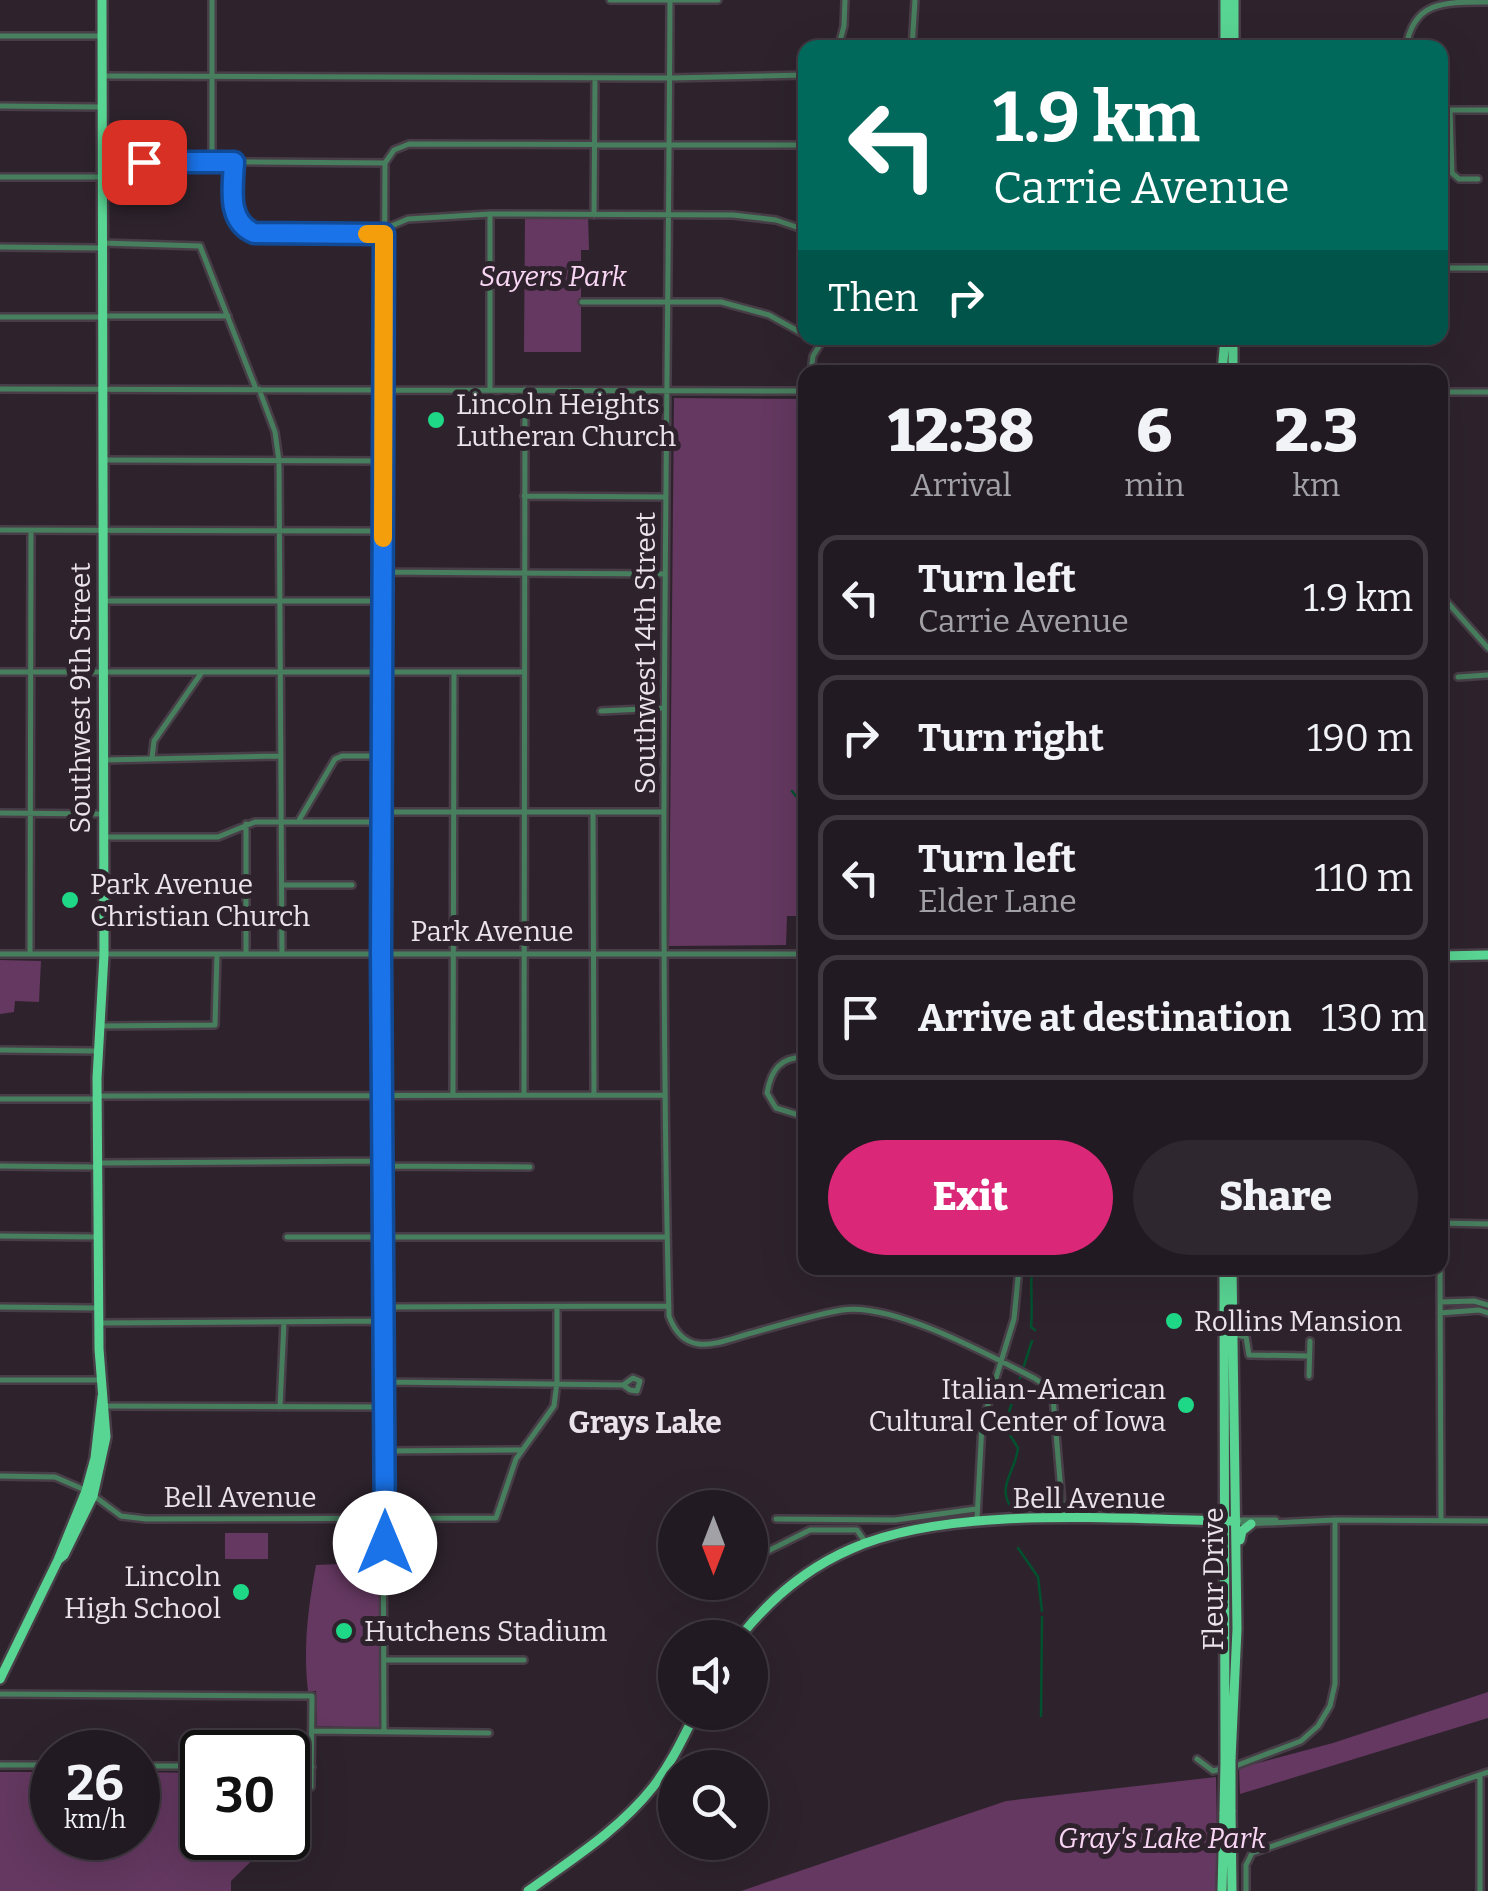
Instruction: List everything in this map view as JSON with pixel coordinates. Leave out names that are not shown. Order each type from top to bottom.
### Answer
[{"type":"main road","name":"Southwest 9th Street","points":[[0,1679],[58,1560],[64,1555],[104,1457],[98,1050],[104,955],[102,0]]},
{"type":"main road","points":[[1225,40],[1226,0]]},
{"type":"main road","points":[[1234,0],[1234,40]]},
{"type":"main road","points":[[1448,956],[1488,955]]},
{"type":"main road","name":"Fleur Drive","points":[[1228,1275],[1228,1811],[1232,1891]]},
{"type":"main road","name":"Fleur Drive","points":[[1228,1760],[1236,1563],[1231,1520]]},
{"type":"main road","name":"Bell Avenue","points":[[977,1522],[1231,1520]]},
{"type":"main road","points":[[755,1620],[792,1584],[829,1560],[866,1543],[900,1533],[977,1522]]},
{"type":"main road","points":[[1236,1563],[1240,1535],[1252,1524]]},
{"type":"main road","points":[[528,1891],[601,1838],[634,1808],[670,1762],[687,1730]]},
{"type":"main road","name":"Fleur Drive","points":[[1222,1891],[1228,1811]]},
{"type":"street","points":[[212,0],[212,162]]},
{"type":"street","points":[[610,0],[718,0]]},
{"type":"street","name":"Southwest 14th Street","points":[[669,1306],[663,953],[670,0]]},
{"type":"street","points":[[840,40],[845,0]]},
{"type":"street","points":[[912,40],[915,0]]},
{"type":"street","points":[[1408,40],[1411,24],[1426,8],[1442,2],[1488,2]]},
{"type":"street","points":[[0,36],[102,36]]},
{"type":"street","points":[[101,76],[798,75]]},
{"type":"street","points":[[594,214],[595,78]]},
{"type":"street","points":[[0,106],[101,107]]},
{"type":"street","points":[[1478,178],[1459,179],[1452,173],[1450,110],[1488,110]]},
{"type":"street","points":[[384,1732],[381,954],[386,163],[394,150],[409,144],[798,145]]},
{"type":"street","points":[[102,161],[386,163]]},
{"type":"street","points":[[234,162],[236,218],[246,230],[262,233],[384,231],[414,218],[490,214],[755,216],[798,228]]},
{"type":"street","points":[[0,177],[102,177]]},
{"type":"street","points":[[490,214],[490,390]]},
{"type":"street","points":[[0,247],[196,244],[202,249],[258,389],[275,432],[279,461],[282,954]]},
{"type":"street","points":[[1448,268],[1488,268]]},
{"type":"street","points":[[582,302],[738,305],[798,331]]},
{"type":"street","points":[[0,317],[228,316]]},
{"type":"street","points":[[0,389],[798,391]]},
{"type":"street","points":[[524,1095],[525,390]]},
{"type":"street","points":[[1448,392],[1488,392]]},
{"type":"street","points":[[102,460],[384,461]]},
{"type":"street","points":[[524,496],[665,496]]},
{"type":"street","points":[[0,530],[383,531]]},
{"type":"street","points":[[30,954],[31,530]]},
{"type":"street","points":[[383,572],[665,574]]},
{"type":"street","points":[[102,601],[383,601]]},
{"type":"street","points":[[1448,603],[1488,648]]},
{"type":"street","points":[[0,672],[523,672]]},
{"type":"street","points":[[152,758],[154,741],[202,672]]},
{"type":"street","points":[[453,1096],[454,672]]},
{"type":"street","points":[[1458,677],[1488,675]]},
{"type":"street","points":[[601,711],[664,708]]},
{"type":"street","points":[[102,760],[280,756]]},
{"type":"street","points":[[298,822],[334,759],[382,756]]},
{"type":"street","points":[[382,812],[664,812]]},
{"type":"street","points":[[593,812],[594,1095]]},
{"type":"street","points":[[0,813],[102,814]]},
{"type":"street","points":[[102,837],[218,836],[246,824],[282,822],[382,822]]},
{"type":"street","points":[[246,824],[246,954]]},
{"type":"street","points":[[282,885],[352,884]]},
{"type":"street","name":"Park Avenue","points":[[0,954],[798,954]]},
{"type":"street","points":[[100,1026],[216,1023],[216,954]]},
{"type":"street","points":[[0,1050],[98,1050]]},
{"type":"street","points":[[798,1058],[785,1059],[776,1066],[768,1088],[772,1103],[780,1110],[798,1114]]},
{"type":"street","points":[[0,1099],[665,1095]]},
{"type":"street","points":[[0,1166],[530,1167]]},
{"type":"street","points":[[1448,1223],[1488,1224]]},
{"type":"street","points":[[0,1236],[100,1237]]},
{"type":"street","points":[[286,1237],[668,1237]]},
{"type":"street","points":[[976,1509],[982,1424],[1014,1319],[1017,1275]]},
{"type":"street","points":[[1440,1275],[1441,1520]]},
{"type":"street","points":[[1440,1302],[1488,1305]]},
{"type":"street","points":[[384,1308],[669,1306],[672,1324],[690,1341],[709,1346],[832,1312],[867,1309],[900,1316],[1024,1372],[1046,1386],[1053,1397],[1063,1519]]},
{"type":"street","points":[[0,1307],[100,1308]]},
{"type":"street","points":[[385,1451],[520,1450],[551,1412],[557,1382],[557,1307]]},
{"type":"street","points":[[1440,1313],[1478,1310],[1488,1314]]},
{"type":"street","points":[[100,1323],[384,1321]]},
{"type":"street","points":[[280,1407],[284,1322]]},
{"type":"street","points":[[1228,1334],[1246,1337],[1250,1355],[1310,1356]]},
{"type":"street","points":[[1310,1341],[1310,1376]]},
{"type":"street","points":[[0,1380],[102,1380]]},
{"type":"street","points":[[384,1382],[623,1385]]},
{"type":"street","points":[[102,1406],[385,1406]]},
{"type":"street","name":"Bell Avenue","points":[[0,1476],[55,1477],[90,1493],[121,1516],[146,1519],[492,1520],[500,1514],[520,1450]]},
{"type":"street","name":"Bell Avenue","points":[[776,1519],[895,1520],[976,1509],[977,1522]]},
{"type":"street","name":"Bell Avenue","points":[[1231,1520],[1268,1518],[1284,1522]]},
{"type":"street","name":"Bell Avenue","points":[[1231,1520],[1252,1524],[1488,1521]]},
{"type":"street","points":[[1197,1759],[1208,1770],[1222,1770],[1301,1740],[1323,1720],[1335,1684],[1336,1520]]},
{"type":"street","points":[[768,1551],[810,1530],[857,1530],[866,1543]]},
{"type":"street","points":[[384,1660],[524,1660]]},
{"type":"street","points":[[0,1694],[312,1696],[311,1787]]},
{"type":"street","points":[[312,1732],[490,1732]]},
{"type":"street","points":[[0,1765],[30,1765]]},
{"type":"street","points":[[1246,1891],[1247,1860],[1257,1850],[1488,1772]]},
{"type":"street","points":[[1480,1775],[1480,1891]]},
{"type":"street","points":[[1480,1843],[1488,1844]]},
{"type":"green space","name":"Sayers Park","points":[[525,214],[588,215],[589,250],[581,250],[581,352],[524,352]]},
{"type":"green space","points":[[674,398],[798,399],[798,916],[787,916],[786,945],[669,946]]},
{"type":"green space","points":[[0,960],[41,961],[39,1002],[15,1001],[14,1012],[0,1014]]},
{"type":"green space","points":[[225,1533],[268,1533],[268,1559],[225,1559]]},
{"type":"green space","name":"Hutchens Stadium","points":[[382,1562],[381,1728],[317,1726],[316,1691],[308,1691],[306,1659],[316,1565]]},
{"type":"green space","points":[[1488,1692],[1488,1718],[1240,1794],[1239,1768],[1333,1743]]},
{"type":"green space","points":[[0,1772],[30,1772],[30,1860],[160,1860],[160,1772],[180,1773],[180,1860],[252,1860],[231,1881],[231,1891],[0,1891]]},
{"type":"green space","name":"Gray's Lake Park","points":[[1216,1777],[1218,1891],[741,1891],[1006,1801]]},
{"type":"waterway","points":[[792,791],[798,799]]},
{"type":"waterway","points":[[1032,1275],[1031,1327],[1035,1330]]},
{"type":"waterway","points":[[1013,1510],[1006,1487],[1018,1448],[1010,1435],[1007,1418],[1032,1341]]},
{"type":"waterway","points":[[1018,1548],[1038,1577],[1042,1611]]},
{"type":"waterway","points":[[1041,1716],[1042,1617]]},
{"type":"slow traffic","points":[[367,234],[384,234],[383,538]]},
{"type":"place","name":"Lincoln Heights Lutheran Church","points":[[436,420]]},
{"type":"place","name":"Park Avenue Christian Church","points":[[70,900]]},
{"type":"place","name":"Rollins Mansion","points":[[1174,1321]]},
{"type":"place","name":"Italian-American Cultural Center of Iowa","points":[[1186,1405]]},
{"type":"place","name":"Lincoln High School","points":[[241,1592]]},
{"type":"place","name":"Hutchens Stadium","points":[[344,1631]]},
{"type":"district","name":"Grays Lake","points":[[645,1423]]},
{"type":"route","points":[[144,162],[234,162],[234,211],[240,225],[254,233],[384,234],[381,954],[385,1543]]}]
